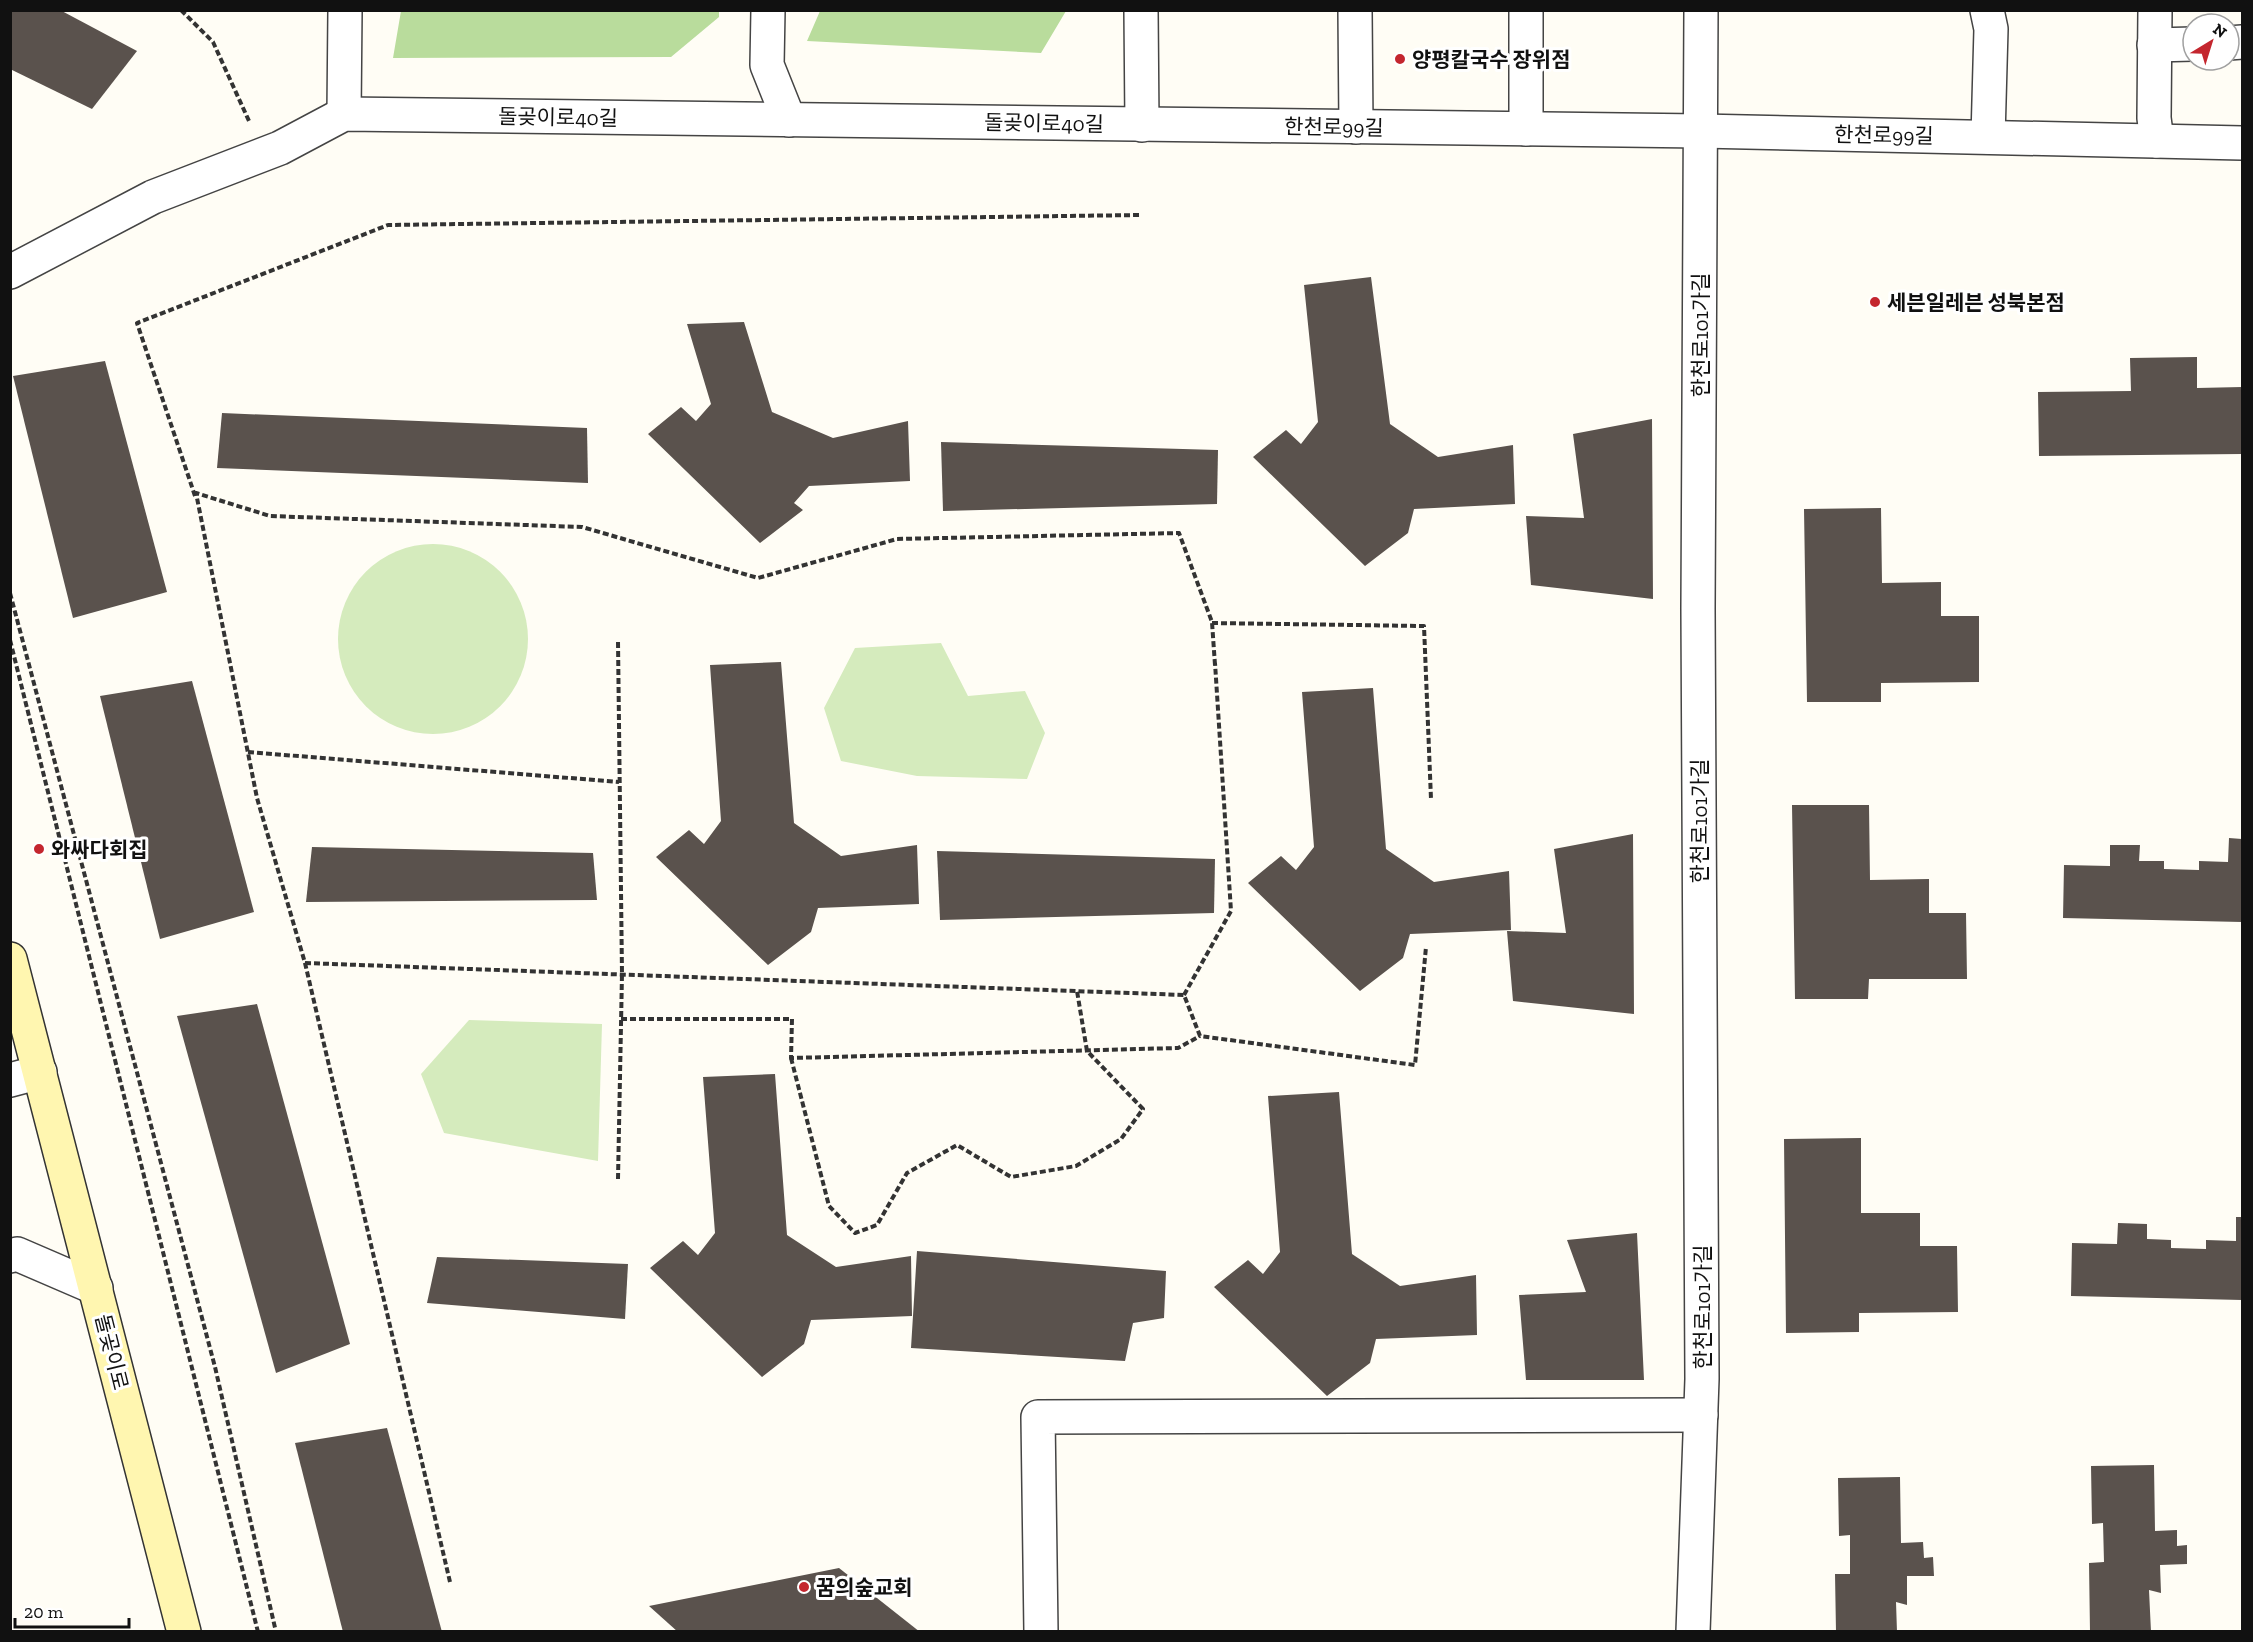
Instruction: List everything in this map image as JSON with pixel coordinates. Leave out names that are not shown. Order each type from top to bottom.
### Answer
[{"type":"main road","name":"돌곶이로","points":[[10,959],[25,1076],[96,1288],[184,1632]]},
{"type":"street","points":[[344,114],[345,10]]},
{"type":"street","points":[[768,10],[766,65],[789,120]]},
{"type":"street","points":[[1141,10],[1142,125]]},
{"type":"street","points":[[1355,10],[1356,127]]},
{"type":"street","points":[[1526,10],[1526,129]]},
{"type":"street","name":"한천로101가길","points":[[1694,1632],[1701,1415],[1698,609],[1701,10]]},
{"type":"street","points":[[1987,10],[1991,29],[1988,137]]},
{"type":"street","points":[[2155,10],[2157,141]]},
{"type":"street","points":[[2154,45],[2181,44]]},
{"type":"street","name":"돌곶이로40길","points":[[10,272],[153,197],[264,155],[344,114],[1142,125]]},
{"type":"street","name":"한천로99길","points":[[1142,125],[1701,131],[2242,143]]},
{"type":"street","points":[[10,1256],[17,1254],[96,1288]]},
{"type":"street","points":[[1041,1632],[1038,1417],[1701,1415]]},
{"type":"path","points":[[181,10],[213,42],[264,155]]},
{"type":"path","points":[[199,507],[137,322],[388,225],[1141,215]]},
{"type":"path","points":[[450,1582],[305,963],[257,798],[196,493],[270,516],[582,527],[758,578],[897,539],[1179,533],[1212,622],[1231,911],[1184,994]]},
{"type":"path","points":[[10,593],[215,1367],[276,1632]]},
{"type":"path","points":[[1212,622],[1424,626],[1431,800]]},
{"type":"path","points":[[10,640],[258,1632]]},
{"type":"path","points":[[618,641],[622,974],[618,1179]]},
{"type":"path","points":[[248,752],[619,782]]},
{"type":"path","points":[[791,1058],[1178,1048],[1200,1036],[1414,1065],[1426,947]]},
{"type":"path","points":[[305,963],[1184,994]]},
{"type":"path","points":[[621,1019],[792,1019],[791,1058],[829,1206],[855,1233],[877,1224],[907,1173],[957,1145],[1011,1177],[1076,1166],[1122,1139],[1143,1109],[1087,1051],[1077,991]]},
{"type":"path","points":[[1184,994],[1200,1036]]},
{"type":"green space","points":[[401,10],[719,11],[719,17],[671,57],[393,58]]},
{"type":"green space","points":[[820,10],[1066,11],[1041,53],[807,41]]},
{"type":"green space","points":[[433,544],[460,548],[486,560],[500,572],[512,586],[524,612],[528,639],[524,666],[512,692],[500,706],[486,718],[460,730],[433,734],[406,730],[380,718],[366,706],[354,692],[342,666],[338,639],[342,612],[354,586],[366,572],[380,560],[406,548]]},
{"type":"green space","points":[[941,643],[968,696],[1025,691],[1045,733],[1027,779],[917,776],[841,761],[824,708],[855,648]]},
{"type":"green space","points":[[469,1020],[602,1024],[598,1161],[444,1133],[421,1074]]},
{"type":"building","points":[[10,10],[60,10],[137,51],[92,109],[10,69]]},
{"type":"building","points":[[1371,277],[1390,424],[1438,457],[1513,445],[1515,504],[1414,509],[1408,533],[1365,566],[1253,457],[1286,430],[1301,444],[1318,422],[1304,285]]},
{"type":"building","points":[[744,322],[772,412],[833,438],[908,421],[910,481],[809,486],[794,503],[803,510],[760,543],[648,434],[681,407],[696,421],[711,404],[687,324]]},
{"type":"building","points":[[2197,357],[2197,388],[2242,387],[2242,454],[2039,456],[2038,392],[2131,391],[2130,358]]},
{"type":"building","points":[[105,361],[167,592],[73,618],[13,376]]},
{"type":"building","points":[[222,413],[587,428],[588,483],[217,468]]},
{"type":"building","points":[[1652,419],[1653,599],[1531,585],[1526,516],[1584,518],[1573,434]]},
{"type":"building","points":[[941,442],[1218,450],[1217,504],[943,511]]},
{"type":"building","points":[[1881,508],[1882,583],[1941,582],[1941,616],[1979,616],[1979,682],[1881,683],[1881,702],[1807,702],[1804,509]]},
{"type":"building","points":[[781,662],[794,823],[841,856],[917,845],[919,904],[818,908],[811,932],[768,965],[656,857],[689,830],[704,844],[721,821],[710,665]]},
{"type":"building","points":[[192,681],[254,912],[160,939],[100,696]]},
{"type":"building","points":[[1373,688],[1386,849],[1434,882],[1509,871],[1511,930],[1410,934],[1403,958],[1360,991],[1248,883],[1281,856],[1296,870],[1314,847],[1302,692]]},
{"type":"building","points":[[1792,805],[1869,805],[1870,880],[1929,879],[1929,913],[1966,913],[1967,979],[1869,979],[1868,999],[1795,999]]},
{"type":"building","points":[[1633,834],[1634,1014],[1513,1001],[1507,931],[1566,933],[1554,849]]},
{"type":"building","points":[[2229,838],[2242,839],[2242,922],[2063,918],[2064,865],[2110,866],[2110,845],[2140,845],[2139,861],[2164,861],[2164,869],[2199,870],[2199,861],[2228,862]]},
{"type":"building","points":[[312,847],[593,853],[597,900],[306,902]]},
{"type":"building","points":[[937,851],[1215,859],[1214,913],[940,920]]},
{"type":"building","points":[[257,1004],[350,1344],[276,1373],[177,1016]]},
{"type":"building","points":[[775,1074],[787,1235],[836,1267],[911,1256],[912,1316],[811,1320],[804,1344],[762,1377],[650,1268],[683,1241],[698,1255],[715,1233],[703,1077]]},
{"type":"building","points":[[1339,1092],[1352,1254],[1400,1286],[1476,1275],[1477,1335],[1376,1339],[1370,1363],[1327,1396],[1214,1287],[1248,1260],[1263,1274],[1280,1252],[1268,1096]]},
{"type":"building","points":[[1861,1138],[1861,1213],[1920,1213],[1920,1246],[1957,1246],[1958,1312],[1859,1313],[1859,1332],[1786,1333],[1784,1139]]},
{"type":"building","points":[[2236,1217],[2242,1217],[2242,1300],[2071,1296],[2072,1243],[2117,1244],[2118,1223],[2147,1224],[2147,1239],[2171,1240],[2171,1248],[2206,1249],[2206,1240],[2236,1241]]},
{"type":"building","points":[[1637,1233],[1644,1380],[1526,1380],[1519,1295],[1586,1292],[1567,1240]]},
{"type":"building","points":[[917,1251],[1166,1271],[1164,1318],[1133,1323],[1125,1361],[911,1348]]},
{"type":"building","points":[[437,1257],[628,1264],[625,1319],[427,1303]]},
{"type":"building","points":[[387,1428],[442,1632],[343,1632],[295,1443]]},
{"type":"building","points":[[2154,1465],[2155,1531],[2177,1530],[2177,1546],[2187,1545],[2187,1564],[2160,1565],[2161,1593],[2149,1590],[2151,1632],[2090,1632],[2089,1563],[2104,1562],[2103,1523],[2092,1524],[2091,1466]]},
{"type":"building","points":[[1900,1477],[1901,1543],[1923,1542],[1924,1558],[1933,1557],[1934,1576],[1907,1576],[1907,1605],[1896,1602],[1897,1632],[1836,1632],[1835,1574],[1850,1574],[1850,1535],[1839,1536],[1838,1478]]},
{"type":"building","name":"꿈의숲교회","points":[[839,1568],[920,1632],[678,1632],[649,1606]]},
{"type":"place","name":"양평칼국수 장위점","points":[[1400,59]]},
{"type":"place","name":"세븐일레븐 성북본점","points":[[1875,302]]},
{"type":"place","name":"와싸다회집","points":[[39,849]]},
{"type":"place","name":"꿈의숲교회","points":[[804,1587]]}]
